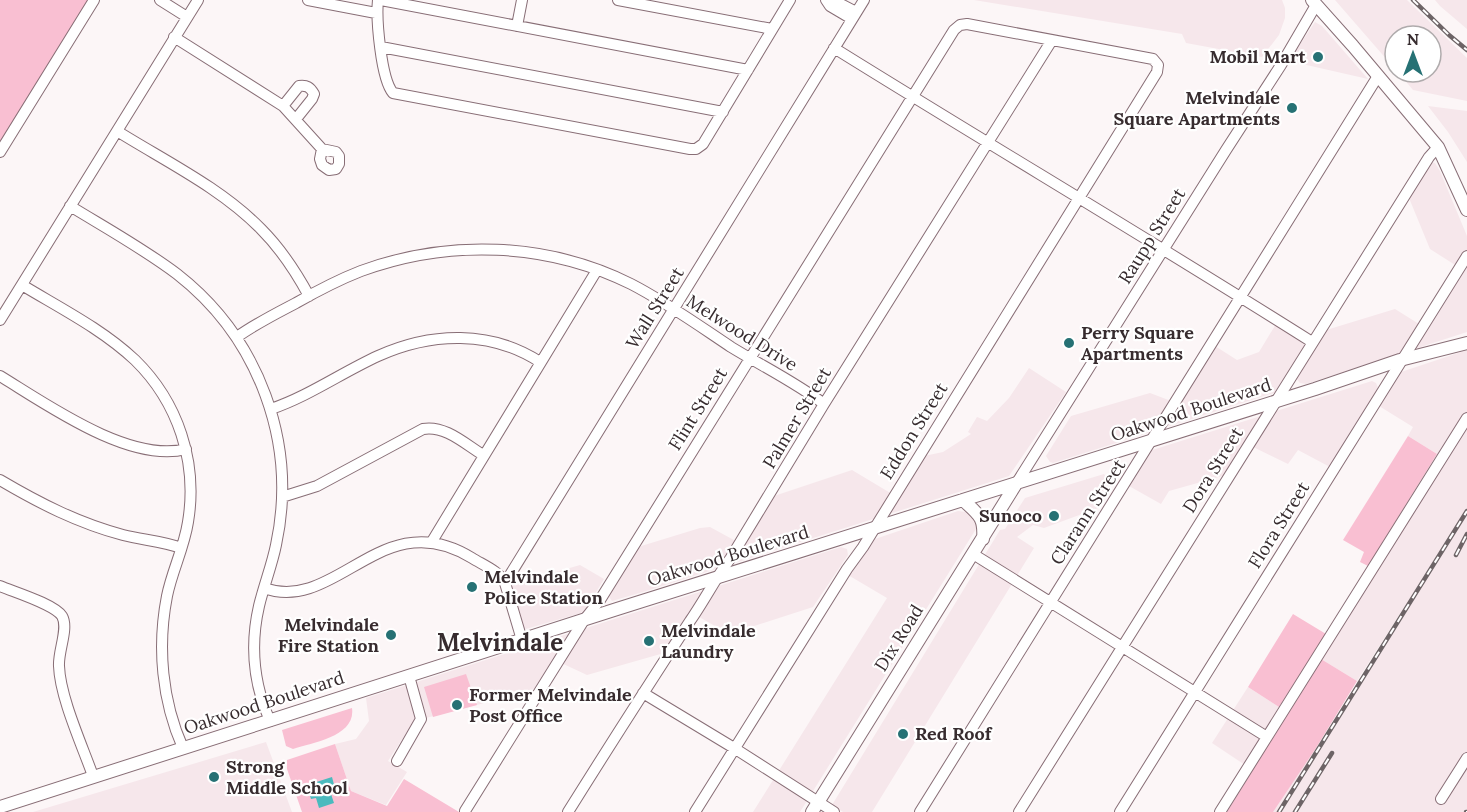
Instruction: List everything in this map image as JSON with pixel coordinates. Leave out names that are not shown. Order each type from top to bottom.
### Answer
[{"type":"main road","points":[[1314,2],[1438,147],[1467,210]]},
{"type":"main road","name":"Oakwood Boulevard","points":[[0,807],[716,578],[1151,442],[1400,360],[1467,343]]},
{"type":"main road","name":"Dix Road","points":[[815,807],[1016,484]]},
{"type":"main road","points":[[963,500],[980,516],[984,525],[983,538]]},
{"type":"street","points":[[0,152],[94,0]]},
{"type":"street","points":[[160,0],[187,16]]},
{"type":"street","points":[[0,320],[198,0]]},
{"type":"street","points":[[308,0],[376,13]]},
{"type":"street","points":[[748,70],[379,0],[376,13],[386,81],[393,93],[696,149],[703,144],[723,112],[790,0]]},
{"type":"street","points":[[518,26],[522,0]]},
{"type":"street","points":[[618,0],[772,29]]},
{"type":"street","points":[[826,0],[830,6],[854,16]]},
{"type":"street","points":[[832,0],[854,16]]},
{"type":"street","name":"Wall Street","points":[[505,583],[864,0]]},
{"type":"street","name":"Raupp Street","points":[[1016,484],[1281,65],[1314,2]]},
{"type":"street","name":"Flint Street","points":[[465,811],[584,620],[600,600],[954,30],[960,25],[967,24],[1052,40]]},
{"type":"street","points":[[174,37],[283,106],[322,149]]},
{"type":"street","name":"Eddon Street","points":[[695,812],[1157,72],[1158,65],[1153,59],[1052,40]]},
{"type":"street","name":"Palmer Street","points":[[568,812],[707,597],[716,578],[730,559],[824,404],[1052,40]]},
{"type":"street","points":[[381,47],[723,112]]},
{"type":"street","points":[[834,48],[1312,342]]},
{"type":"street","name":"Clarann Street","points":[[920,812],[1378,76]]},
{"type":"street","points":[[283,106],[299,86],[311,89],[314,94],[312,99],[296,118]]},
{"type":"street","points":[[117,131],[212,189],[260,227],[277,247],[309,296]]},
{"type":"street","name":"Dora Street","points":[[1019,812],[1312,342],[1429,157],[1438,147]]},
{"type":"street","points":[[70,206],[178,275],[209,304],[237,337],[257,373],[271,409],[282,462],[282,497],[277,542],[256,623],[254,655],[259,690],[270,721]]},
{"type":"street","name":"Melwood Drive","points":[[237,337],[341,279],[377,266],[454,250],[492,249],[528,252],[563,259],[630,283],[824,404]]},
{"type":"street","name":"Flora Street","points":[[1120,812],[1467,256]]},
{"type":"street","points":[[431,543],[597,270]]},
{"type":"street","points":[[21,285],[105,336],[136,362],[160,390],[179,427],[186,449],[190,475],[188,523],[172,574],[162,647],[167,700],[176,733],[183,748]]},
{"type":"street","points":[[271,409],[304,395],[380,355],[428,340],[462,337],[490,340],[518,349],[540,362]]},
{"type":"street","points":[[0,376],[69,418],[97,432],[154,450],[173,452],[186,449]]},
{"type":"street","points":[[1220,812],[1467,418]]},
{"type":"street","points":[[282,497],[317,486],[423,429],[443,430],[483,455]]},
{"type":"street","points":[[0,480],[49,507],[93,526],[182,548]]},
{"type":"street","points":[[264,588],[284,593],[304,591],[388,548],[409,543],[431,543],[466,555],[499,575],[505,583],[522,640]]},
{"type":"street","points":[[973,554],[1194,693],[1267,736]]},
{"type":"street","points":[[0,586],[53,609],[63,618],[65,627],[59,653],[60,679],[93,776]]},
{"type":"street","points":[[397,761],[421,718],[409,676]]},
{"type":"street","points":[[643,693],[734,748],[815,807],[834,812]]},
{"type":"street","points":[[1441,799],[1467,758]]},
{"type":"shaded area","points":[[0,0],[88,0],[0,142]]},
{"type":"shaded area","points":[[974,0],[1282,0],[1285,18],[1279,35],[1262,57],[1186,43],[1182,34]]},
{"type":"shaded area","points":[[1335,0],[1407,0],[1432,24],[1383,24],[1383,55]]},
{"type":"shaded area","points":[[1435,0],[1467,0],[1467,29],[1440,6]]},
{"type":"shaded area","points":[[1315,22],[1322,26],[1368,79],[1289,61]]},
{"type":"shaded area","points":[[1443,35],[1467,58],[1467,101],[1413,90],[1408,84],[1443,84]]},
{"type":"shaded area","points":[[1428,106],[1467,111],[1467,162],[1448,132]]},
{"type":"shaded area","points":[[1430,162],[1435,163],[1440,171],[1467,236],[1467,332],[1306,384],[1300,383],[1296,378],[1323,331],[1395,309],[1427,329],[1463,270],[1430,249],[1409,198]]},
{"type":"shaded area","points":[[1276,324],[1307,343],[1277,392],[1053,463],[1046,456],[1071,416],[1150,393],[1179,404],[1215,346],[1237,360],[1259,352]]},
{"type":"shaded area","points":[[1467,350],[1467,509],[1357,681],[1321,659],[1445,459],[1408,436],[1413,427],[1379,406],[1401,372]]},
{"type":"shaded area","points":[[1029,368],[1066,392],[1009,476],[643,592],[612,601],[607,594],[638,547],[710,527],[743,545],[774,496],[852,470],[897,497],[924,456],[943,452],[971,434],[968,432],[977,417],[987,421],[1009,398]]},
{"type":"shaded area","points":[[1372,381],[1378,388],[1330,467],[1298,450],[1288,464],[1245,443],[1226,475],[1169,491],[1161,504],[1129,486],[1149,451]]},
{"type":"shaded area","points":[[1408,436],[1437,454],[1368,566],[1360,562],[1364,552],[1343,540]]},
{"type":"shaded area","points":[[1104,474],[1109,481],[1110,491],[1101,507],[1044,528],[1033,525],[1017,537],[1034,548],[872,812],[843,812],[832,805],[1000,530],[1005,529],[1025,498]]},
{"type":"shaded area","points":[[958,511],[973,516],[977,521],[976,529],[800,812],[753,812],[887,598],[848,575],[872,540]]},
{"type":"shaded area","points":[[1467,511],[1467,812],[1220,812],[1274,725],[1319,749]]},
{"type":"shaded area","points":[[841,547],[847,549],[848,555],[813,607],[742,630],[740,640],[692,613],[664,653],[587,675],[557,661],[540,687],[414,721],[388,761],[407,772],[386,805],[351,791],[335,744],[356,739],[369,721],[366,698]]},
{"type":"shaded area","points":[[580,565],[604,579],[587,607],[581,613],[526,629],[522,627],[511,585]]},
{"type":"shaded area","points":[[1293,614],[1326,634],[1279,707],[1248,687]]},
{"type":"shaded area","points":[[1321,659],[1357,681],[1316,748],[1273,812],[1227,812]]},
{"type":"shaded area","points":[[466,674],[477,705],[433,717],[424,687]]},
{"type":"shaded area","points":[[1248,687],[1279,707],[1245,765],[1212,743]]},
{"type":"shaded area","points":[[352,708],[351,718],[341,731],[293,749],[286,746],[282,730]]},
{"type":"shaded area","name":"Strong Middle School","points":[[266,742],[292,812],[33,812]]},
{"type":"shaded area","points":[[335,744],[351,791],[387,806],[404,779],[459,812],[302,812],[287,769],[287,760]]},
{"type":"water","points":[[332,777],[336,792],[331,794],[334,803],[319,808],[316,798],[311,799],[307,785]]},
{"type":"railway","points":[[1413,0],[1467,50]]},
{"type":"railway","points":[[1279,812],[1467,511]]},
{"type":"railway","points":[[1456,555],[1467,534]]},
{"type":"railway","points":[[1295,812],[1332,753]]},
{"type":"place","name":"Mobil Mart","points":[[1318,57]]},
{"type":"place","name":"Melvindale Square Apartments","points":[[1292,108]]},
{"type":"place","name":"Perry Square Apartments","points":[[1069,343]]},
{"type":"place","name":"Sunoco","points":[[1054,516]]},
{"type":"place","name":"Melvindale Police Station","points":[[472,587]]},
{"type":"place","name":"Melvindale Fire Station","points":[[391,635]]},
{"type":"place","name":"Melvindale Laundry","points":[[649,641]]},
{"type":"place","name":"Former Melvindale Post Office","points":[[457,705]]},
{"type":"place","name":"Red Roof","points":[[903,734]]},
{"type":"place","name":"Strong Middle School","points":[[214,777]]},
{"type":"district","name":"Melvindale","points":[[500,643]]}]
